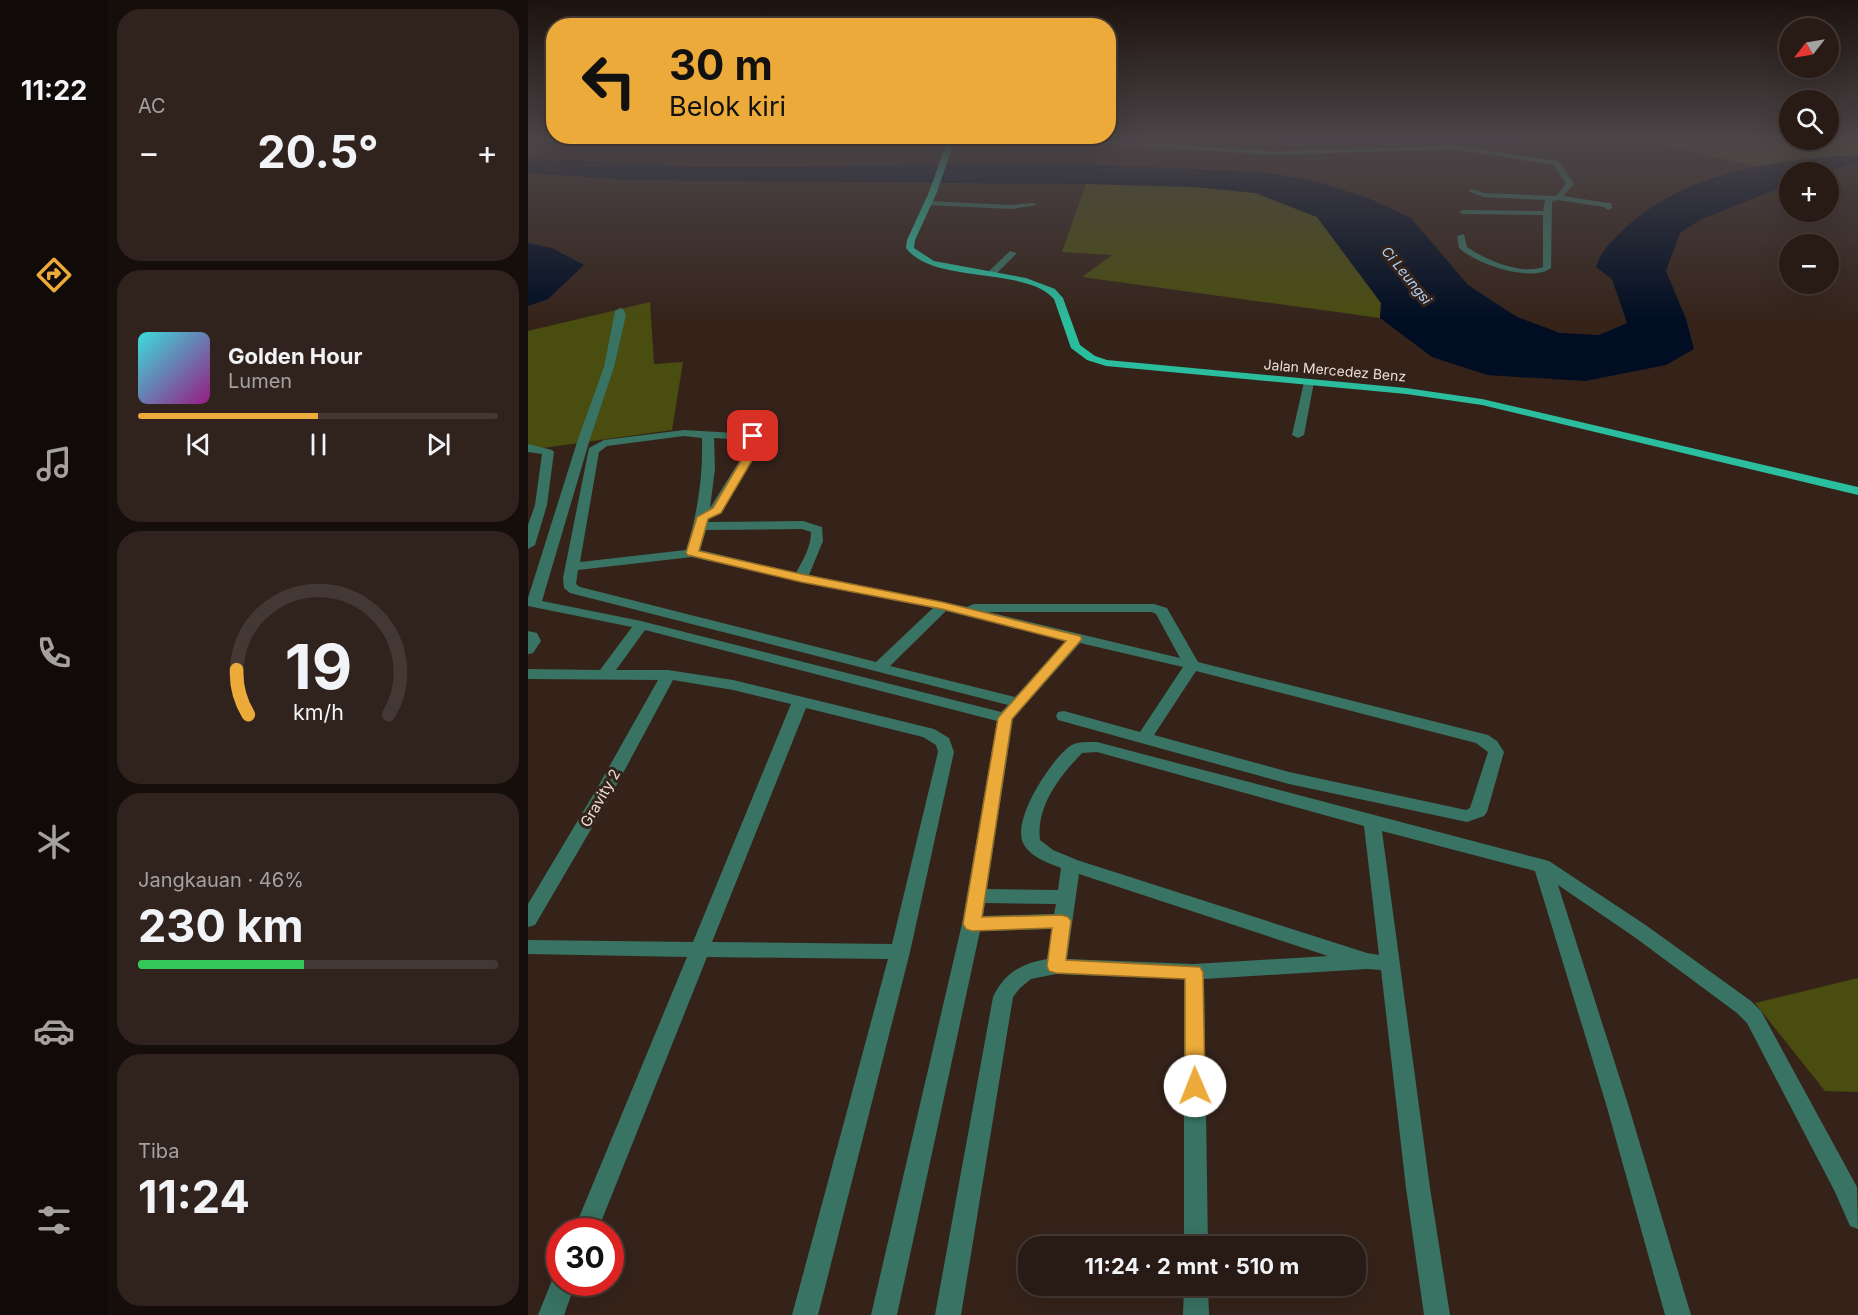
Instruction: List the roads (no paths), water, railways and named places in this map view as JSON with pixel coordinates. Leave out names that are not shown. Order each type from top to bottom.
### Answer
[{"type":"main road","name":"Jalan Mercedez Benz","points":[[928,203],[910,240],[910,248],[915,254],[931,263],[1026,280],[1052,291],[1058,298],[1075,346],[1091,358],[1106,363],[1309,382],[1482,402],[1858,491]]},
{"type":"street","points":[[1461,236],[1463,248],[1469,252],[1524,273],[1543,270],[1547,268],[1549,250],[1547,203],[1552,200]]},
{"type":"street","points":[[1582,200],[1600,202],[1608,205],[1608,208]]},
{"type":"street","points":[[928,203],[1012,207],[1033,204]]},
{"type":"street","points":[[1463,212],[1546,213]]},
{"type":"street","points":[[991,274],[1013,253]]},
{"type":"street","points":[[620,311],[609,367],[531,601],[1012,711]]},
{"type":"street","points":[[1298,435],[1309,382]]},
{"type":"street","points":[[702,521],[717,510],[755,443],[753,436],[684,433],[604,443],[593,450],[569,585],[575,590],[879,668],[1012,711]]},
{"type":"street","points":[[692,553],[702,521],[709,469],[708,435]]},
{"type":"street","points":[[528,448],[548,452],[541,505],[528,545]]},
{"type":"street","points":[[702,521],[803,525],[817,530],[819,534],[801,578]]},
{"type":"street","points":[[572,567],[692,553],[946,607],[1192,665],[1482,739],[1496,752],[1478,812],[1474,815],[1457,816],[1289,778],[1064,716]]},
{"type":"street","points":[[879,668],[946,607],[1158,609],[1165,614],[1192,665]]},
{"type":"street","points":[[605,674],[641,625]]},
{"type":"street","points":[[528,635],[532,636],[534,641],[528,650]]},
{"type":"street","points":[[884,1315],[972,924],[1012,711],[1075,639]]},
{"type":"street","points":[[1143,739],[1192,665]]},
{"type":"street","points":[[528,674],[668,675],[733,685],[928,733],[943,742],[946,752],[900,952],[805,1315]]},
{"type":"street","name":"Gravity 2","points":[[528,920],[605,790],[668,675]]},
{"type":"street","points":[[591,1218],[801,700]]},
{"type":"street","points":[[1390,964],[1367,961],[1071,865],[1043,852],[1033,845],[1030,838],[1038,797],[1077,748],[1097,747],[1543,866],[1640,931],[1744,1007],[1754,1017],[1845,1186],[1858,1218]]},
{"type":"street","points":[[1372,822],[1418,1188],[1437,1315]]},
{"type":"street","points":[[1056,966],[1071,865]]},
{"type":"street","points":[[1543,866],[1617,1104],[1678,1315]]},
{"type":"street","points":[[976,896],[1066,897]]},
{"type":"street","points":[[972,924],[1062,921]]},
{"type":"street","points":[[528,947],[900,952]]},
{"type":"street","points":[[948,1315],[1003,998],[1010,983],[1033,968],[1056,966],[1194,972],[1367,961]]},
{"type":"street","points":[[1194,972],[1196,1236]]},
{"type":"street","points":[[551,1315],[558,1296]]},
{"type":"street","points":[[1196,1296],[1196,1315]]},
{"type":"water","name":"Ci Leungsi","points":[[1274,200],[1373,200],[1411,218],[1468,285],[1517,317],[1560,333],[1599,335],[1627,323],[1612,279],[1596,267],[1603,252],[1622,231],[1647,210],[1663,200],[1749,200],[1700,220],[1680,233],[1666,271],[1686,319],[1694,349],[1666,365],[1585,381],[1487,375],[1432,357],[1380,318],[1381,303],[1317,217]]},
{"type":"water","points":[[528,243],[552,248],[584,265],[548,299],[528,306]]}]
